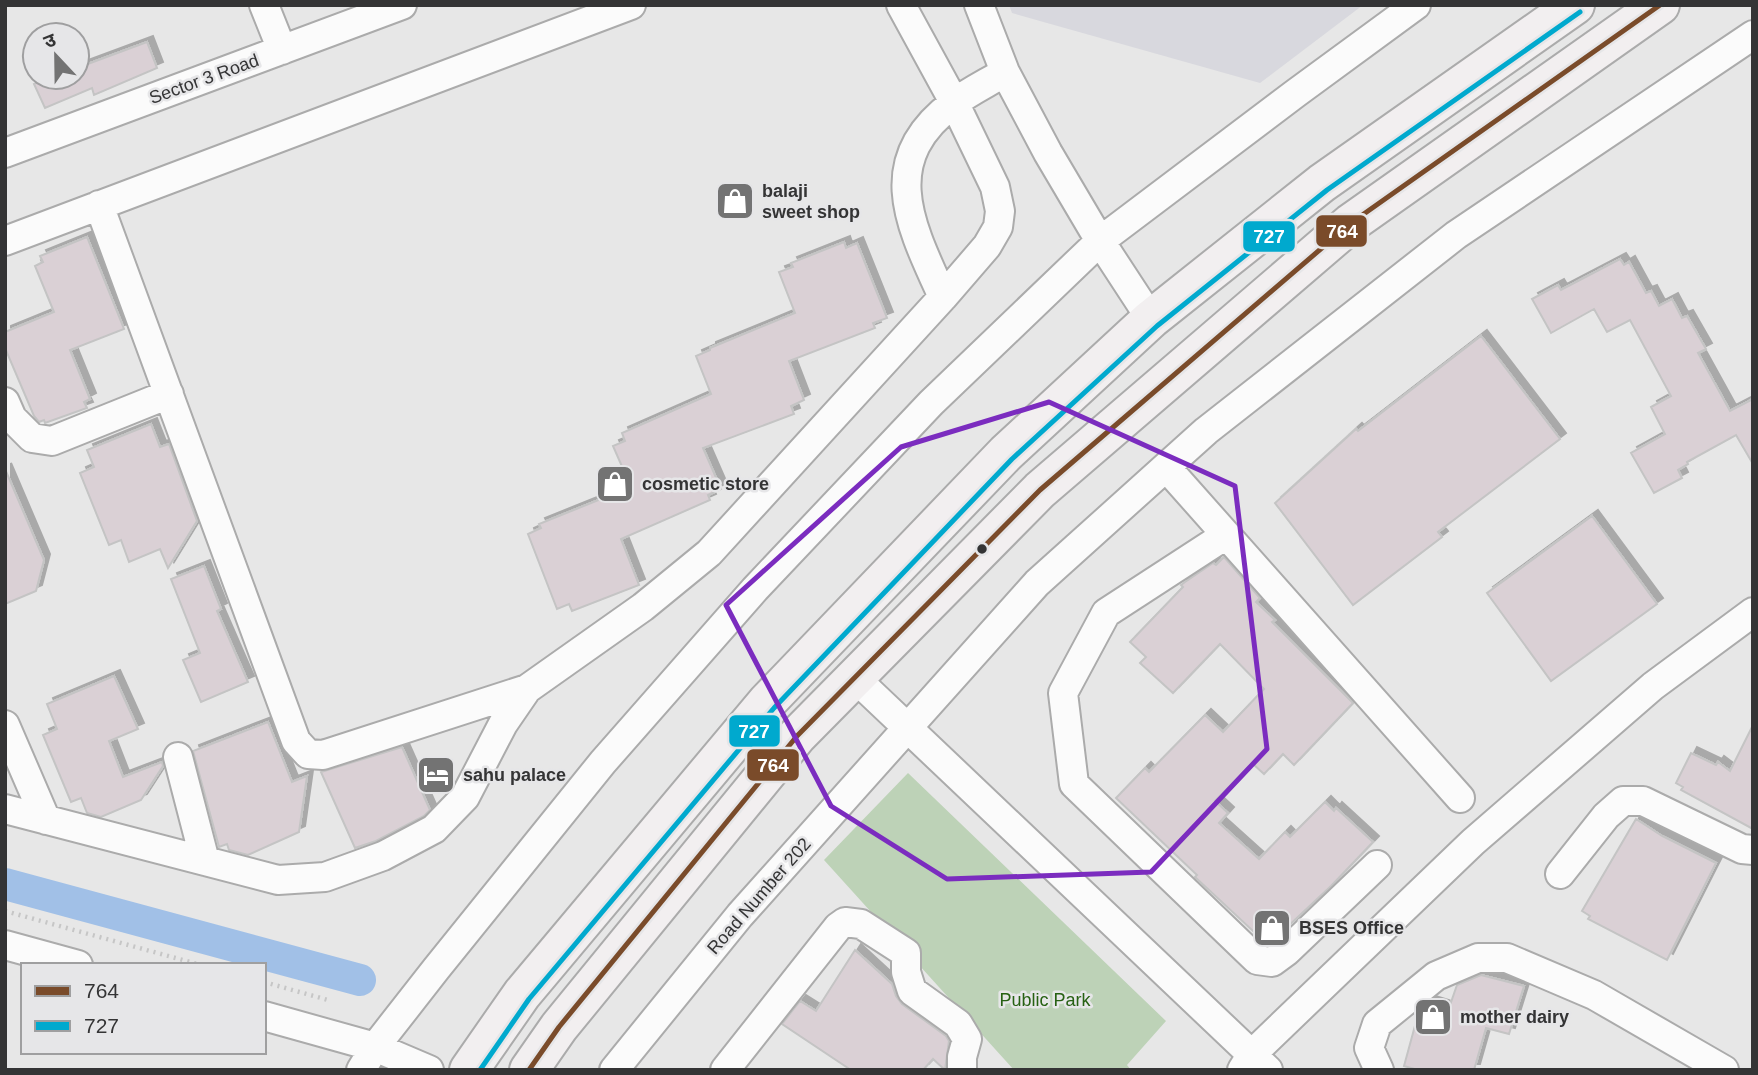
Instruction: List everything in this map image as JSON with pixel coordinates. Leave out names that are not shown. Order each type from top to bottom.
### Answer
[{"type":"main road","points":[[469,1070],[522,994],[767,702],[1006,453],[1151,319],[1322,183],[1575,5]]},
{"type":"main road","points":[[529,1070],[559,1027],[797,736],[1040,490],[1351,222],[1660,5]]},
{"type":"street","points":[[264,5],[282,50]]},
{"type":"street","name":"Sector 3 Road","points":[[5,153],[402,5]]},
{"type":"street","points":[[5,241],[631,5]]},
{"type":"street","points":[[99,205],[296,741],[308,754],[323,755],[527,689],[643,607],[709,553],[988,246],[998,227],[1000,211],[995,187],[954,102],[901,5]]},
{"type":"street","points":[[979,5],[1005,72],[1048,153],[1100,241],[1151,319]]},
{"type":"street","points":[[368,1058],[603,762],[755,589],[931,403],[1100,241],[1416,5]]},
{"type":"street","name":"Road Number 202","points":[[614,1070],[740,915],[1037,583],[1206,431],[1455,235],[1753,36]]},
{"type":"street","points":[[943,297],[917,241],[908,207],[906,174],[914,145],[935,120],[954,102],[1005,72]]},
{"type":"street","points":[[5,402],[12,418],[32,438],[52,441],[169,394]]},
{"type":"street","points":[[1166,467],[1460,798]]},
{"type":"street","points":[[1226,535],[1106,613],[1063,693],[1074,784],[1257,960],[1272,962],[1287,951],[1377,865]]},
{"type":"street","points":[[855,678],[1254,1065],[1473,842],[1653,686],[1753,612]]},
{"type":"street","points":[[5,810],[278,880],[325,877],[383,856],[434,829],[465,797],[503,724],[527,689]]},
{"type":"street","points":[[5,724],[46,820]]},
{"type":"street","points":[[178,757],[205,861]]},
{"type":"street","points":[[1560,874],[1606,816],[1623,801],[1643,801],[1742,849],[1753,850]]},
{"type":"street","points":[[724,1070],[838,927],[845,922],[861,924],[906,953],[906,972],[912,991],[958,1024],[967,1039],[962,1070]]},
{"type":"street","points":[[5,945],[71,963]]},
{"type":"street","points":[[1379,1070],[1369,1048],[1377,1024],[1436,976],[1478,958],[1507,958],[1594,995],[1724,1070]]},
{"type":"street","points":[[266,1017],[368,1058],[429,1070]]},
{"type":"path","points":[[5,911],[194,963]]},
{"type":"path","points":[[266,983],[328,1000]]},
{"type":"highlighted area","points":[[1049,402],[1235,486],[1267,749],[1151,872],[947,879],[831,806],[726,605],[901,447]]},
{"type":"shaded area","points":[[1009,5],[1363,5],[1260,83],[1012,13]]},
{"type":"green space","name":"Public Park","points":[[908,773],[1166,1021],[1127,1065],[1131,1070],[1014,1070],[824,860]]},
{"type":"building","points":[[147,42],[157,68],[94,95],[91,88],[91,63]]},
{"type":"building","points":[[37,91],[85,91],[45,108]]},
{"type":"building","points":[[87,237],[124,329],[70,350],[90,399],[84,402],[87,408],[45,423],[44,420],[39,422],[5,348],[5,332],[54,312],[35,266],[43,262],[40,256]]},
{"type":"building","points":[[844,242],[846,248],[857,243],[887,318],[873,323],[875,328],[789,361],[804,400],[791,406],[794,414],[703,448],[721,489],[708,495],[710,500],[621,539],[639,585],[572,611],[569,604],[557,609],[528,534],[541,528],[539,524],[631,487],[613,446],[625,441],[622,433],[711,394],[696,356],[795,313],[779,272],[793,267],[791,263]]},
{"type":"building","points":[[1620,259],[1624,265],[1629,262],[1646,293],[1651,291],[1659,306],[1672,299],[1682,318],[1687,316],[1706,349],[1698,353],[1730,411],[1753,399],[1753,464],[1736,435],[1687,462],[1688,464],[1678,470],[1682,478],[1654,493],[1631,453],[1665,434],[1651,407],[1671,396],[1630,320],[1607,332],[1594,309],[1551,333],[1532,299],[1558,285],[1561,290]]},
{"type":"building","points":[[1481,336],[1560,439],[1438,532],[1442,537],[1353,605],[1275,503],[1356,429],[1358,431]]},
{"type":"building","points":[[151,424],[160,447],[169,444],[197,521],[168,568],[160,549],[129,562],[121,540],[109,545],[80,473],[94,467],[87,450]]},
{"type":"building","points":[[5,469],[44,560],[36,591],[5,604]]},
{"type":"building","points":[[1592,516],[1657,604],[1551,681],[1487,593]]},
{"type":"building","points":[[1224,557],[1260,598],[1256,602],[1275,620],[1272,622],[1353,703],[1294,765],[1283,754],[1264,774],[1252,763],[1215,801],[1228,813],[1219,823],[1259,859],[1285,832],[1290,837],[1325,802],[1334,811],[1336,808],[1373,842],[1268,945],[1116,798],[1145,768],[1149,772],[1205,715],[1223,732],[1264,689],[1220,644],[1173,693],[1140,663],[1146,657],[1130,642],[1183,587],[1181,585],[1213,563],[1216,565]]},
{"type":"building","points":[[204,566],[221,609],[217,611],[248,682],[201,702],[183,660],[200,653],[171,579]]},
{"type":"building","points":[[114,676],[138,729],[109,741],[123,777],[162,762],[163,766],[141,800],[101,817],[87,813],[81,798],[71,802],[43,735],[57,729],[47,704]]},
{"type":"building","points":[[268,722],[292,782],[307,776],[299,832],[248,855],[229,850],[227,844],[219,847],[193,751]]},
{"type":"building","points":[[1753,725],[1753,829],[1681,790],[1683,787],[1676,783],[1691,753],[1716,765],[1718,762],[1730,771]]},
{"type":"building","points":[[402,747],[430,810],[424,816],[376,841],[355,848],[321,772]]},
{"type":"building","points":[[1636,819],[1662,836],[1716,863],[1667,960],[1588,919],[1590,916],[1582,911]]},
{"type":"building","points":[[855,950],[892,984],[902,1004],[946,1036],[949,1041],[945,1070],[933,1059],[923,1070],[851,1070],[782,1024],[800,1001],[816,1011]]},
{"type":"building","points":[[1481,975],[1524,986],[1509,1034],[1486,1028],[1474,1070],[1418,1070],[1404,1066],[1419,1011],[1430,1002],[1449,1008],[1457,985]]},
{"type":"waterway","points":[[5,884],[360,980]]},
{"type":"transit line","name":"764","points":[[529,1070],[559,1027],[797,736],[1040,490],[1351,223],[1660,5]]},
{"type":"transit line","name":"727","points":[[480,1070],[529,999],[774,708],[1012,459],[1157,326],[1327,190],[1580,12]]},
{"type":"place","name":"balaji sweet shop","points":[[735,201]]},
{"type":"place","name":"cosmetic store","points":[[615,484]]},
{"type":"place","name":"sahu palace","points":[[436,775]]},
{"type":"place","name":"BSES Office","points":[[1272,928]]},
{"type":"place","name":"mother dairy","points":[[1433,1017]]}]
